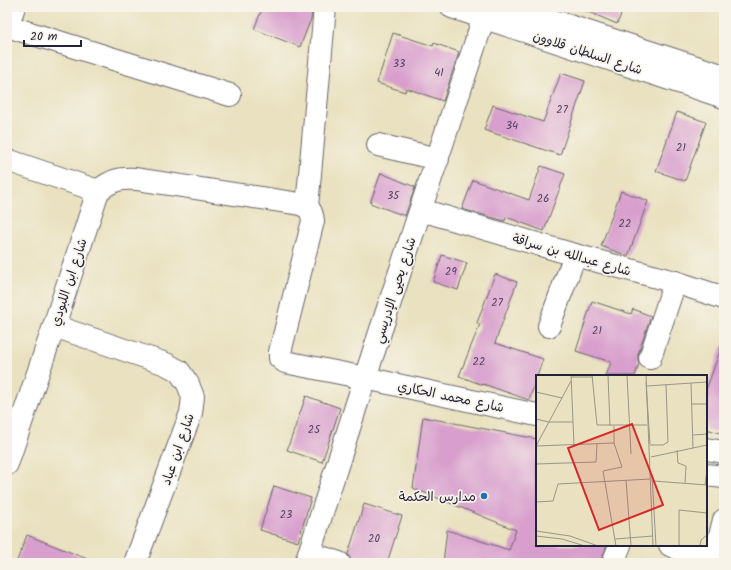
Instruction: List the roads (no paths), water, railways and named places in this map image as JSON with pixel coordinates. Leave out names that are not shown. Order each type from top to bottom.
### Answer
[{"type":"street","points":[[14,7],[7,26],[230,95]]},
{"type":"street","points":[[7,160],[98,191],[114,180],[123,178],[300,204],[308,207],[325,7]]},
{"type":"street","name":"شارع السلطان قلاوون","points":[[452,7],[724,97]]},
{"type":"street","name":"شارع السلطان قلاوون","points":[[511,7],[724,76]]},
{"type":"street","name":"شارع يحيى الإدريسي","points":[[307,558],[484,17]]},
{"type":"street","points":[[378,145],[438,159]]},
{"type":"street","name":"شارع ابن اللبودي","points":[[7,464],[98,191]]},
{"type":"street","name":"شارع محمد الحكاري","points":[[308,207],[313,214],[313,221],[280,352],[280,358],[284,362],[536,415]]},
{"type":"street","name":"شارع عبدالله بن سراقة","points":[[421,210],[575,255],[675,282],[724,298]]},
{"type":"street","points":[[548,326],[575,255]]},
{"type":"street","points":[[650,358],[675,282]]},
{"type":"street","name":"شارع ابن عباد","points":[[54,326],[166,364],[179,371],[188,384],[193,396],[191,413],[135,563]]},
{"type":"street","points":[[707,449],[724,452]]},
{"type":"street","points":[[707,475],[724,477]]},
{"type":"street","points":[[672,546],[678,549],[719,559],[724,520]]},
{"type":"street","points":[[613,563],[620,546]]},
{"type":"street","points":[[307,558],[339,563]]},
{"type":"place","name":"مدارس الحكمة","points":[[484,496]]}]
